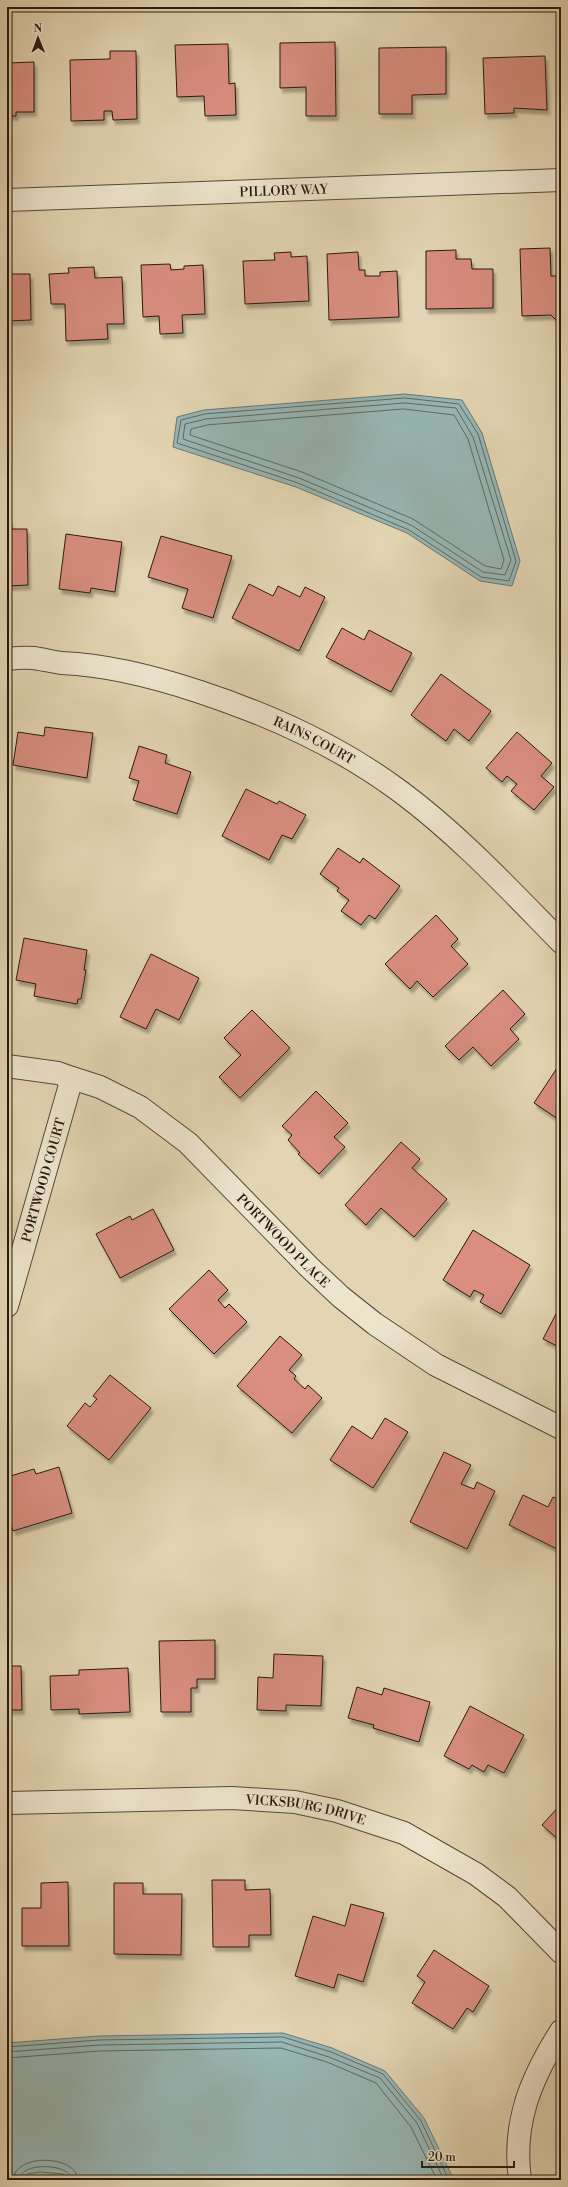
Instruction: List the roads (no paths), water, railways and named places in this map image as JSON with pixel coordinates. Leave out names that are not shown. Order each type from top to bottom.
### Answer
[{"type":"street","name":"PILLORY WAY","points":[[7,200],[561,180]]},
{"type":"street","name":"RAINS COURT","points":[[7,658],[32,658],[61,663],[75,662],[158,678],[252,710],[303,732],[376,775],[411,800],[485,864],[561,942]]},
{"type":"street","name":"PORTWOOD PLACE","points":[[7,1066],[58,1074],[72,1078],[100,1087],[140,1107],[188,1143],[309,1267],[341,1297],[375,1324],[436,1365],[561,1428]]},
{"type":"street","name":"PORTWOOD COURT","points":[[7,1306],[72,1078]]},
{"type":"street","name":"VICKSBURG DRIVE","points":[[7,1803],[232,1798],[295,1802],[337,1811],[404,1834],[476,1874],[507,1897],[561,1952]]},
{"type":"street","points":[[520,2180],[518,2141],[526,2098],[537,2070],[561,2031]]},
{"type":"water","points":[[405,394],[462,400],[482,433],[520,561],[512,586],[480,581],[407,533],[296,487],[173,447],[177,417],[204,410]]},
{"type":"water","points":[[283,2033],[332,2048],[385,2071],[424,2118],[454,2180],[82,2180],[40,2176],[7,2180],[7,2043],[99,2036]]}]
